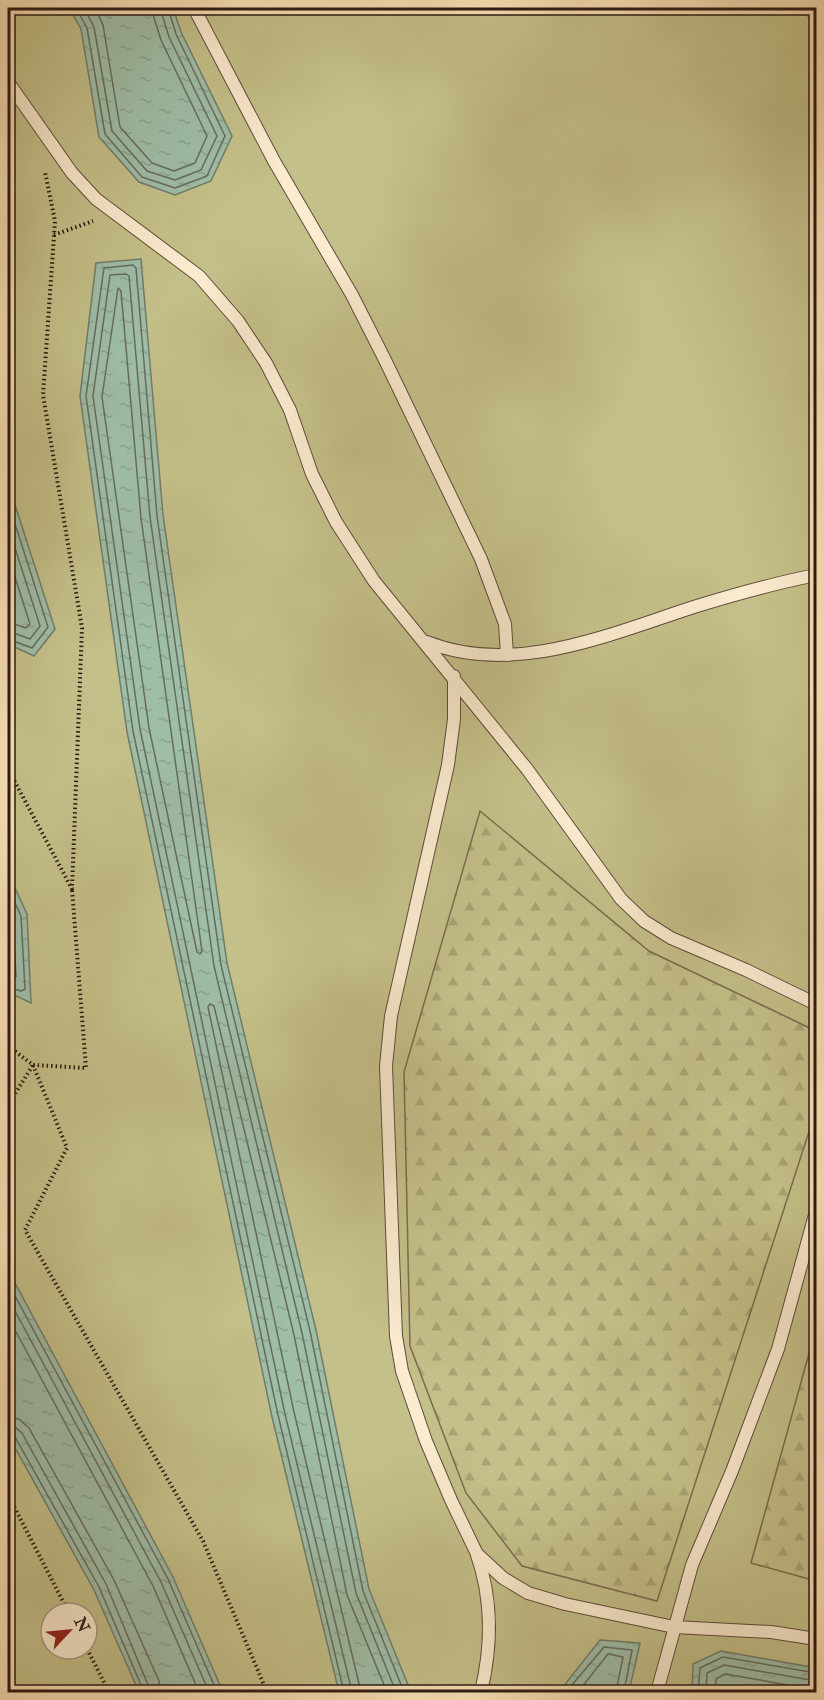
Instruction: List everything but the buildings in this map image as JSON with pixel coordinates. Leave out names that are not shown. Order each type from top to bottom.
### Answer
[{"type":"lane","points":[[194,8],[274,161],[352,295],[386,360],[481,559],[506,624],[507,656]]},
{"type":"lane","points":[[810,8],[816,16]]},
{"type":"lane","points":[[8,82],[72,173],[96,199],[199,276],[237,321],[266,363],[290,410],[312,474],[336,522],[374,581],[454,676],[527,769],[621,899],[644,921],[671,938],[746,970],[816,1004]]},
{"type":"lane","points":[[423,640],[458,652],[507,656],[538,652],[606,636],[699,605],[816,575]]},
{"type":"lane","points":[[454,676],[454,719],[448,765],[391,1016],[386,1066],[396,1336],[402,1371],[426,1441],[477,1554],[485,1578],[490,1608],[490,1628],[481,1692]]},
{"type":"lane","points":[[657,1692],[692,1565],[732,1471],[778,1349],[798,1284],[816,1211]]},
{"type":"lane","points":[[477,1554],[503,1578],[528,1593],[565,1604],[674,1627],[771,1632],[816,1639]]},
{"type":"path","points":[[33,1065],[86,1068],[72,888],[82,628],[43,395],[55,221],[44,166]]},
{"type":"path","points":[[54,235],[116,213]]},
{"type":"path","points":[[8,770],[72,888]]},
{"type":"path","points":[[8,1046],[33,1065],[67,1148],[26,1230],[203,1541],[267,1692]]},
{"type":"path","points":[[8,1105],[33,1065]]},
{"type":"path","points":[[8,1495],[63,1601]]},
{"type":"path","points":[[94,1661],[109,1692]]},
{"type":"green space","points":[[8,8],[816,8],[816,1692],[8,1692]]},
{"type":"green space","points":[[480,811],[649,951],[816,1031],[816,1110],[657,1601],[522,1566],[466,1493],[410,1346],[404,1072]]},
{"type":"green space","points":[[816,1328],[816,1581],[751,1563]]},
{"type":"water","points":[[69,8],[173,8],[181,32],[232,136],[211,181],[175,195],[139,182],[99,137],[81,29]]},
{"type":"water","points":[[141,259],[163,515],[227,963],[316,1330],[369,1589],[411,1692],[339,1692],[272,1417],[127,732],[80,396],[96,263]]},
{"type":"water","points":[[8,483],[55,629],[34,656],[8,644]]},
{"type":"water","points":[[8,873],[27,914],[31,1003],[8,992]]},
{"type":"water","points":[[8,1270],[173,1577],[223,1692],[139,1692],[94,1590],[8,1435]]},
{"type":"water","points":[[600,1640],[640,1643],[629,1692],[564,1692],[566,1683]]},
{"type":"water","points":[[721,1651],[816,1668],[816,1692],[692,1692],[693,1664]]}]
